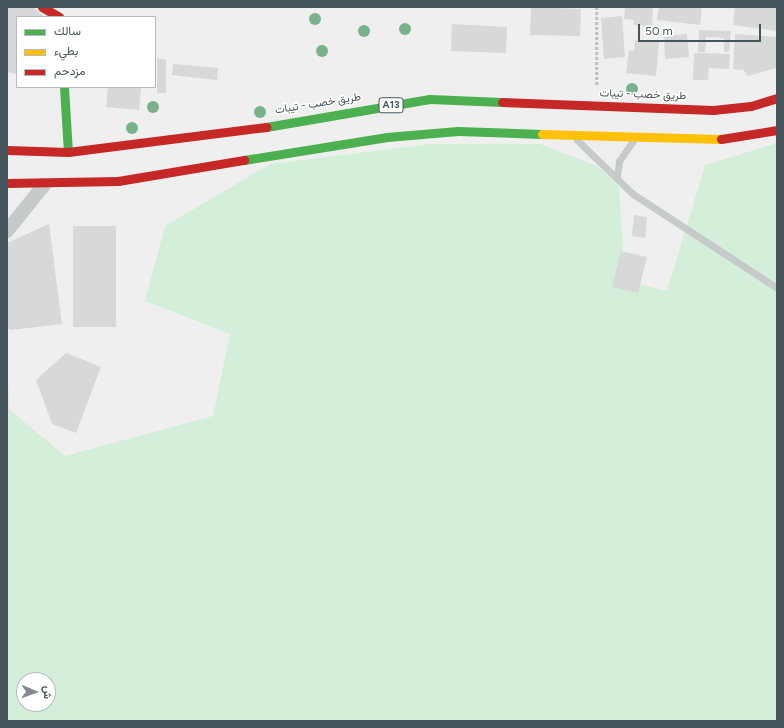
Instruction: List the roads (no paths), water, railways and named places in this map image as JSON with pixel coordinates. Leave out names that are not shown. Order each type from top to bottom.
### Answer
[{"type":"main road","points":[[42,7],[57,16]]},
{"type":"main road","points":[[64,88],[68,152]]},
{"type":"main road","name":"طريق خصب - تيبات","points":[[7,150],[68,152],[197,138],[430,99],[553,101],[597,106],[713,110],[751,106],[777,98]]},
{"type":"main road","points":[[7,183],[44,185],[118,181],[387,137],[458,131],[568,132],[637,137],[723,139],[777,130]]},
{"type":"street","points":[[7,231],[44,185]]},
{"type":"lane","points":[[568,132],[617,176],[633,194],[777,288]]},
{"type":"lane","points":[[617,176],[624,150],[637,137]]}]
